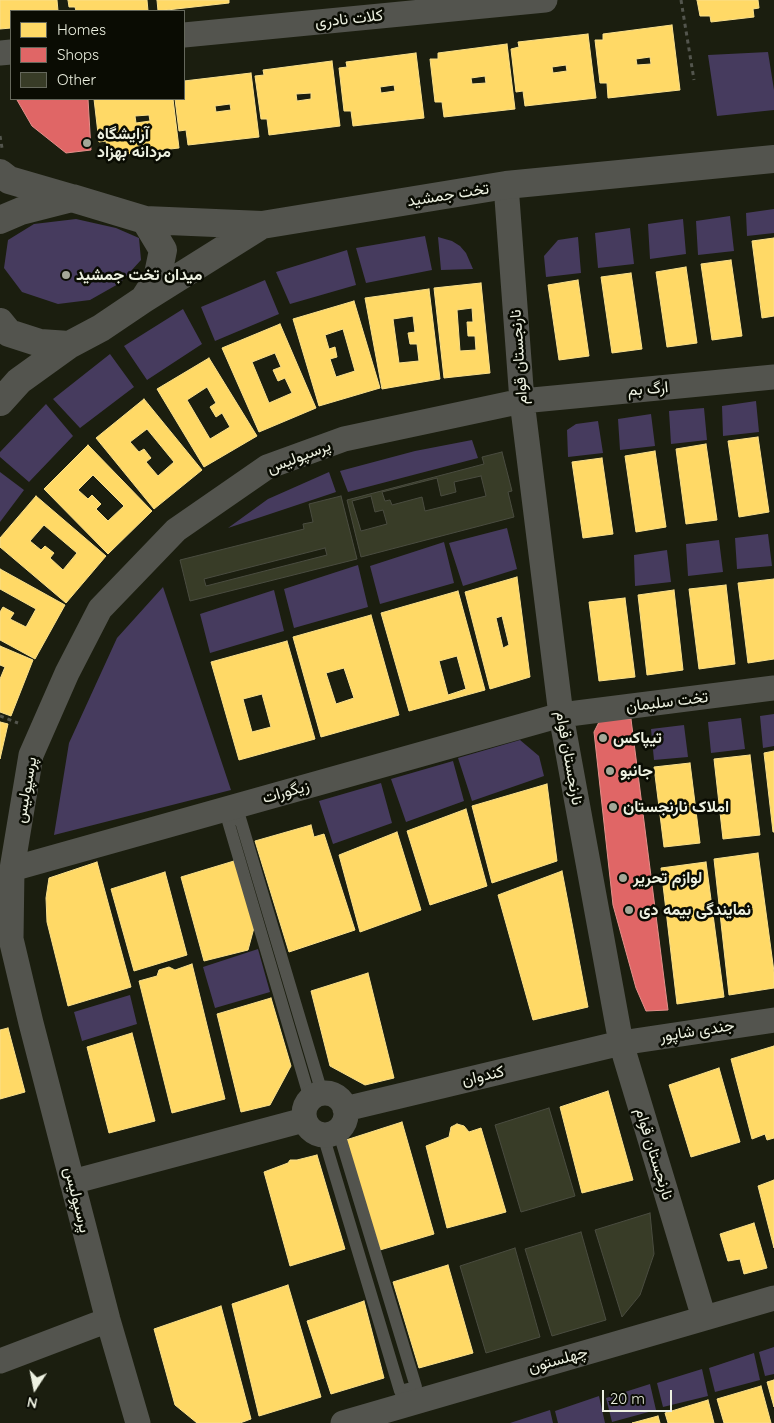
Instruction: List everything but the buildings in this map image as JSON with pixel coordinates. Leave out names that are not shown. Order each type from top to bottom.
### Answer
[{"type":"street","name":"کلات نادری","points":[[185,35],[545,0]]},
{"type":"street","name":"تخت جمشید","points":[[0,402],[19,381],[69,345],[102,328],[144,299],[262,225],[506,185],[774,159]]},
{"type":"street","points":[[0,173],[10,180],[145,220],[262,225]]},
{"type":"street","name":"نارنجستان قوام","points":[[506,185],[522,401],[561,715],[621,1043],[704,1318]]},
{"type":"street","points":[[0,220],[21,211],[72,198]]},
{"type":"street","points":[[144,299],[157,279],[163,250],[145,220]]},
{"type":"street","points":[[0,322],[9,333],[40,343],[69,345]]},
{"type":"street","name":"ارگ بم","points":[[522,401],[774,377]]},
{"type":"street","name":"پرسپولیس","points":[[138,1423],[108,1320],[72,1182],[31,1023],[12,939],[12,869],[31,755],[67,673],[100,609],[176,530],[268,467],[344,439],[522,401]]},
{"type":"street","name":"تخت سلیمان","points":[[561,715],[774,688]]},
{"type":"street","name":"زیگورات","points":[[12,869],[561,715]]},
{"type":"street","name":"جندی شاپور","points":[[621,1043],[774,1020]]},
{"type":"street","name":"کندوان","points":[[72,1182],[324,1114],[621,1043]]},
{"type":"street","name":"چهلستون","points":[[343,1423],[774,1298]]},
{"type":"street","points":[[0,1362],[108,1320]]},
{"type":"lane","points":[[324,1114],[240,818],[228,821],[324,1114],[416,1387],[400,1391],[324,1114]]},
{"type":"path","points":[[682,0],[694,80]]},
{"type":"shaded area","points":[[768,52],[774,90],[774,110],[717,116],[708,55]]},
{"type":"shaded area","points":[[774,209],[774,233],[747,236],[746,213]]},
{"type":"shaded area","points":[[730,216],[734,251],[698,255],[696,221]]},
{"type":"shaded area","points":[[76,219],[116,228],[139,238],[141,260],[120,283],[90,300],[58,304],[22,292],[4,268],[8,240],[34,224]]},
{"type":"shaded area","points":[[683,219],[686,254],[650,259],[648,224]]},
{"type":"shaded area","points":[[630,228],[634,264],[598,268],[595,233]]},
{"type":"shaded area","points":[[425,236],[432,270],[366,283],[356,248]]},
{"type":"shaded area","points":[[438,237],[452,241],[460,246],[466,253],[473,269],[441,270]]},
{"type":"shaded area","points":[[578,237],[581,273],[546,277],[544,256],[558,240]]},
{"type":"shaded area","points":[[347,250],[356,285],[290,304],[276,272]]},
{"type":"shaded area","points":[[265,280],[279,314],[215,341],[201,307]]},
{"type":"shaded area","points":[[183,309],[202,344],[147,380],[124,346]]},
{"type":"shaded area","points":[[110,354],[134,387],[80,428],[53,399]]},
{"type":"shaded area","points":[[756,401],[759,432],[723,436],[722,406]]},
{"type":"shaded area","points":[[46,404],[73,436],[29,482],[0,457],[0,452]]},
{"type":"shaded area","points":[[704,408],[707,440],[671,444],[669,411]]},
{"type":"shaded area","points":[[651,414],[655,446],[620,450],[618,419]]},
{"type":"shaded area","points":[[598,421],[603,453],[568,457],[567,430],[576,424]]},
{"type":"shaded area","points":[[472,440],[478,458],[348,492],[340,471],[415,451]]},
{"type":"shaded area","points":[[0,472],[24,490],[0,522]]},
{"type":"shaded area","points":[[329,472],[336,492],[228,528],[268,499]]},
{"type":"shaded area","points":[[507,528],[517,569],[463,586],[449,543]]},
{"type":"shaded area","points":[[768,534],[772,566],[737,569],[735,538]]},
{"type":"shaded area","points":[[719,540],[723,572],[688,576],[686,544]]},
{"type":"shaded area","points":[[444,542],[454,583],[380,604],[370,566]]},
{"type":"shaded area","points":[[667,550],[671,582],[635,586],[634,555]]},
{"type":"shaded area","points":[[358,565],[368,607],[294,628],[284,589]]},
{"type":"shaded area","points":[[163,587],[231,790],[54,835],[69,743],[117,638]]},
{"type":"shaded area","points":[[274,590],[284,631],[210,653],[200,614]]},
{"type":"shaded area","points":[[774,714],[774,746],[763,748],[760,716]]},
{"type":"shaded area","points":[[741,718],[745,749],[711,753],[708,722]]},
{"type":"shaded area","points":[[684,725],[688,757],[654,760],[651,729]]},
{"type":"shaded area","points":[[520,740],[539,756],[544,776],[472,801],[458,758]]},
{"type":"shaded area","points":[[453,761],[464,801],[406,822],[391,779]]},
{"type":"shaded area","points":[[381,783],[392,823],[333,844],[319,801]]},
{"type":"shaded area","points":[[258,949],[270,992],[215,1008],[203,967]]},
{"type":"shaded area","points":[[130,995],[137,1024],[82,1041],[74,1012]]},
{"type":"shaded area","points":[[774,1347],[774,1374],[765,1376],[759,1352]]},
{"type":"shaded area","points":[[754,1353],[760,1380],[715,1392],[709,1368]]},
{"type":"shaded area","points":[[702,1369],[708,1396],[663,1407],[657,1383]]},
{"type":"shaded area","points":[[650,1384],[656,1410],[612,1422],[606,1398]]},
{"type":"shaded area","points":[[599,1396],[605,1423],[558,1423],[555,1411]]},
{"type":"shaded area","points":[[550,1410],[553,1423],[510,1423]]},
{"type":"place","name":"آرایشگاه مردانه بهزاد","points":[[87,143]]},
{"type":"place","name":"میدان تخت جمشید","points":[[66,275]]},
{"type":"place","name":"تیپاکس","points":[[603,738]]},
{"type":"place","name":"جانبو","points":[[610,771]]},
{"type":"place","name":"املاک نارنجستان","points":[[613,807]]},
{"type":"place","name":"لوازم تحریر","points":[[623,878]]},
{"type":"place","name":"نمایندگی بیمه دی","points":[[629,910]]}]
